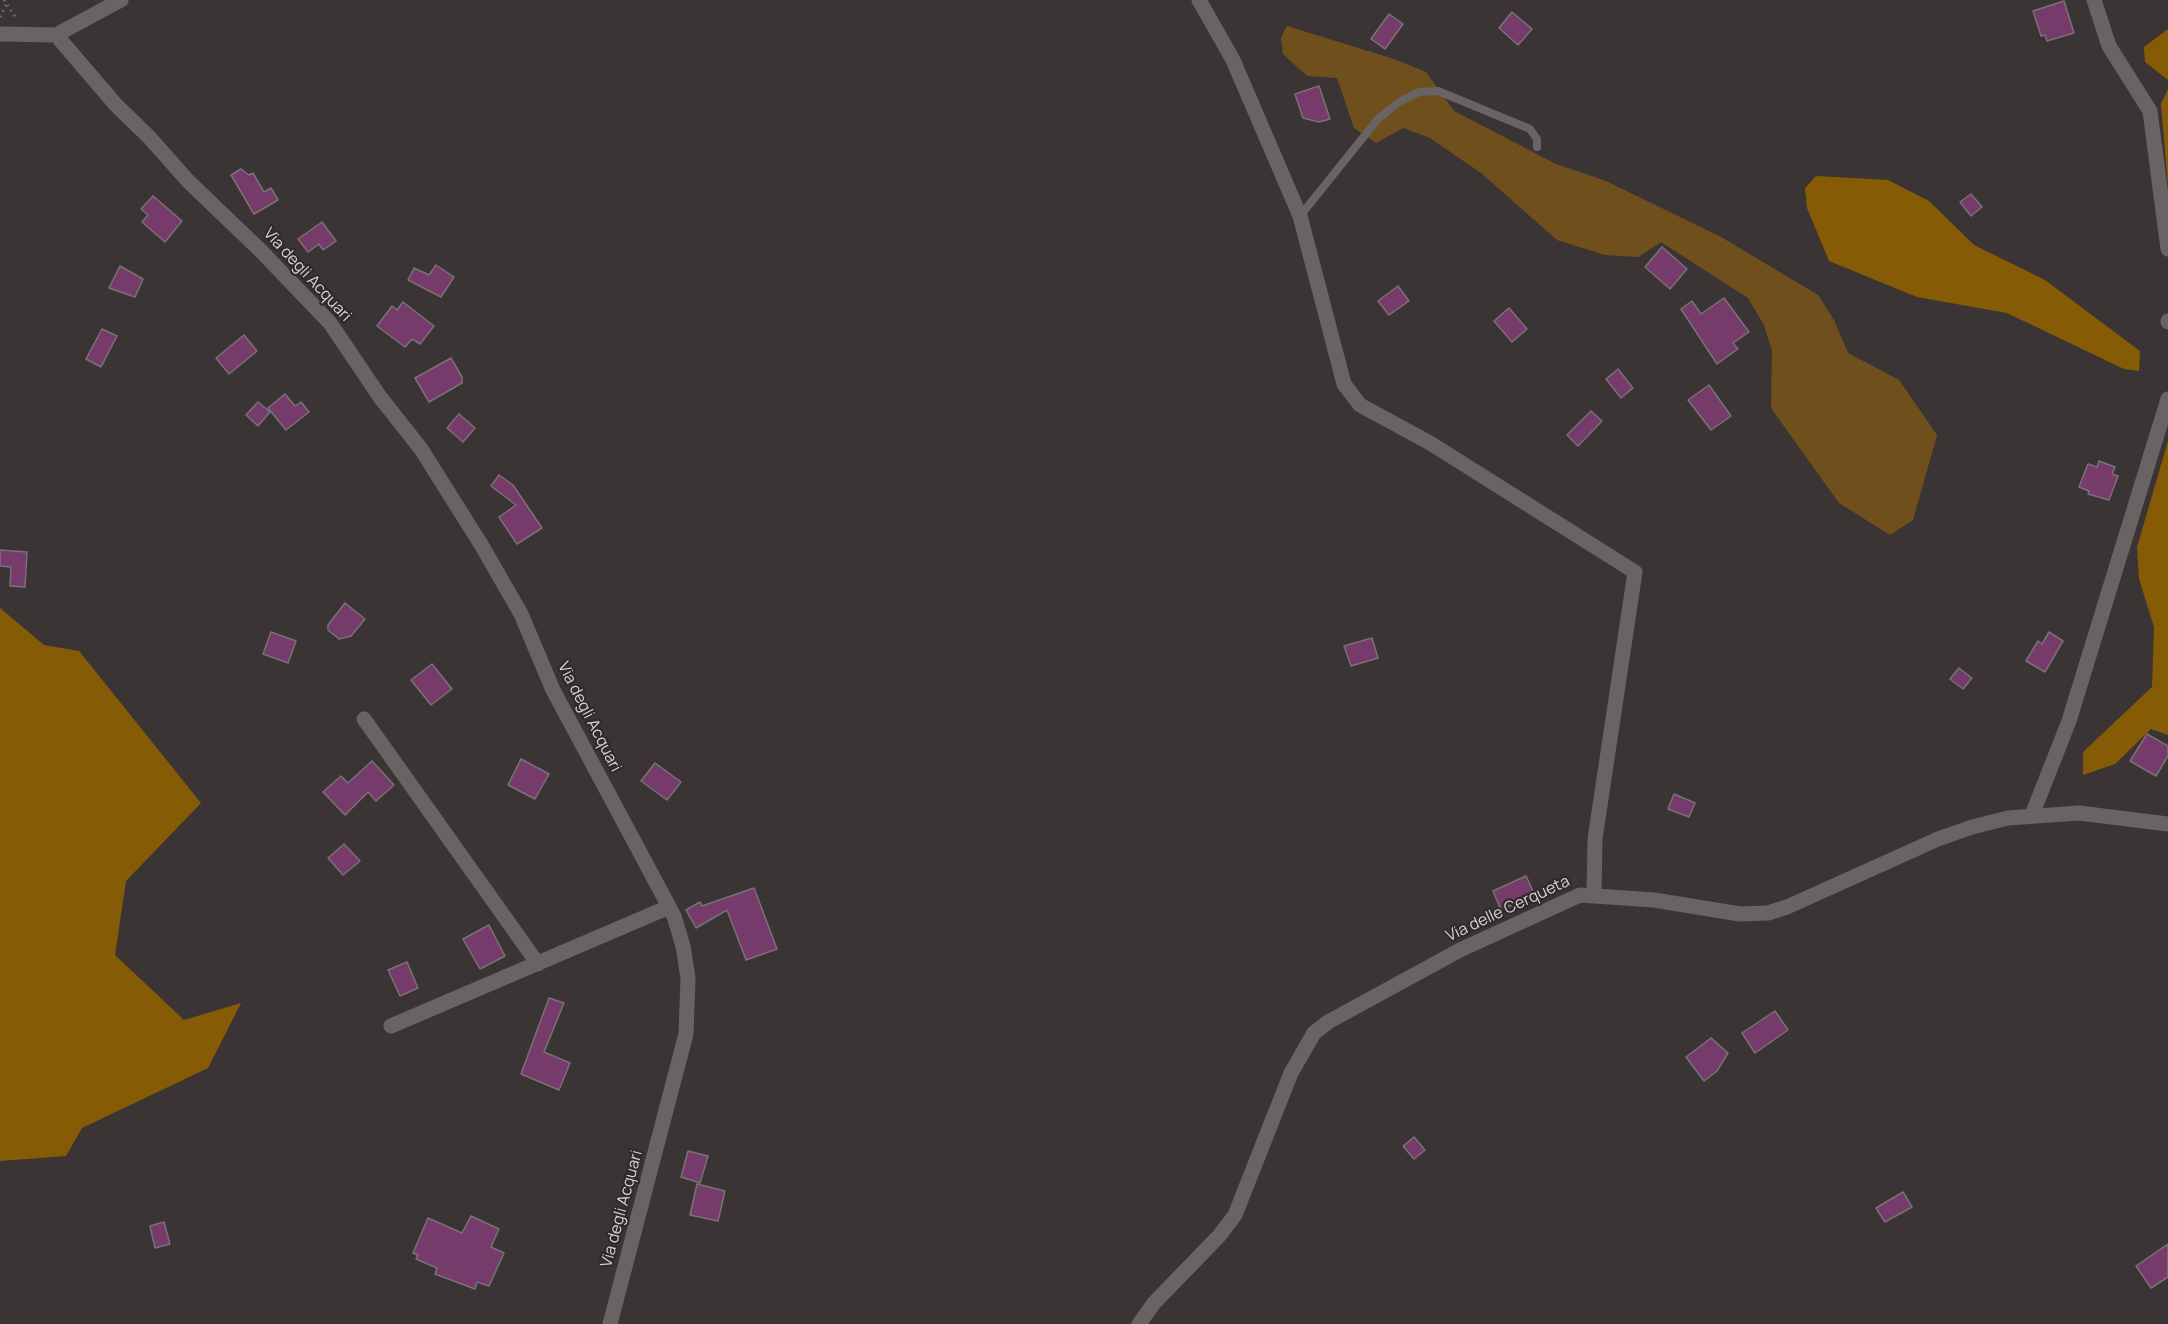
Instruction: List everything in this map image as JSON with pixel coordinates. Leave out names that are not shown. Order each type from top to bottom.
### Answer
[{"type":"street","points":[[0,34],[56,35],[121,0]]},
{"type":"street","points":[[1199,0],[1233,60],[1300,216],[1344,384],[1360,405],[1430,443],[1635,572],[1595,839],[1594,894]]},
{"type":"street","points":[[2094,0],[2109,46],[2150,111],[2168,249]]},
{"type":"street","name":"Via degli Acquari","points":[[56,35],[116,105],[149,137],[188,181],[261,250],[330,323],[380,397],[424,454],[482,546],[521,614],[552,690],[669,907],[680,935],[687,967],[686,1034],[610,1324]]},
{"type":"street","points":[[2032,815],[2072,712],[2168,399]]},
{"type":"street","points":[[364,718],[538,964]]},
{"type":"street","name":"Via delle Cerqueta","points":[[1139,1324],[1154,1303],[1219,1236],[1235,1215],[1291,1073],[1305,1047],[1320,1028],[1460,950],[1567,899],[1594,894],[1740,914],[1768,912],[1787,907],[1964,830],[1998,820],[2032,815],[2093,814],[2168,824]]},
{"type":"street","points":[[391,1026],[669,907]]},
{"type":"lane","points":[[1300,216],[1378,119],[1399,102],[1419,92],[1438,91],[1530,129],[1537,139],[1537,147]]},
{"type":"path","points":[[0,17],[6,5],[4,0]]},
{"type":"shaded area","points":[[1287,26],[1394,59],[1426,72],[1454,111],[1556,164],[1606,181],[1721,237],[1818,295],[1834,320],[1848,353],[1899,380],[1937,435],[1913,520],[1890,535],[1839,503],[1771,408],[1772,351],[1764,325],[1748,298],[1661,242],[1638,257],[1605,255],[1557,240],[1481,173],[1430,138],[1403,128],[1376,143],[1354,128],[1337,78],[1307,76],[1283,54],[1281,38]]},
{"type":"shaded area","points":[[2168,29],[2168,80],[2145,62],[2144,47]]},
{"type":"shaded area","points":[[2168,89],[2168,186],[2161,104]]},
{"type":"shaded area","points":[[1816,176],[1888,180],[1929,201],[1974,245],[2045,280],[2140,351],[2139,371],[2124,369],[2007,313],[1917,297],[1829,261],[1807,208],[1805,188]]},
{"type":"shaded area","points":[[2168,441],[2168,735],[2151,729],[2115,764],[2083,775],[2083,752],[2152,687],[2154,627],[2139,579],[2137,547]]},
{"type":"shaded area","points":[[0,608],[44,645],[79,651],[201,803],[126,881],[115,955],[184,1020],[241,1003],[208,1068],[82,1128],[66,1156],[0,1161]]},
{"type":"building","points":[[2064,1],[2074,33],[2047,41],[2045,35],[2041,36],[2033,11]]},
{"type":"building","points":[[1512,12],[1532,29],[1518,45],[1499,28]]},
{"type":"building","points":[[1389,14],[1403,24],[1385,49],[1371,39]]},
{"type":"building","points":[[1319,86],[1330,119],[1319,122],[1303,118],[1295,94]]},
{"type":"building","points":[[241,169],[249,175],[253,173],[264,192],[271,188],[278,200],[254,214],[231,175]]},
{"type":"building","points":[[1971,194],[1982,207],[1971,216],[1960,202]]},
{"type":"building","points":[[153,196],[182,221],[165,242],[142,222],[148,215],[141,209]]},
{"type":"building","points":[[322,222],[336,241],[323,250],[319,244],[308,252],[298,239]]},
{"type":"building","points":[[1662,247],[1687,269],[1670,289],[1645,267]]},
{"type":"building","points":[[436,265],[454,277],[441,297],[408,280],[414,268],[429,275]]},
{"type":"building","points":[[120,266],[143,279],[135,297],[109,288]]},
{"type":"building","points":[[1398,286],[1409,301],[1389,315],[1378,301]]},
{"type":"building","points":[[1724,298],[1749,332],[1733,343],[1738,349],[1717,364],[1681,309],[1692,301],[1701,314]]},
{"type":"building","points":[[403,302],[434,326],[420,344],[412,339],[405,347],[377,326],[392,306],[397,310]]},
{"type":"building","points":[[1509,308],[1527,329],[1512,342],[1494,321]]},
{"type":"building","points":[[102,329],[117,336],[101,367],[86,359]]},
{"type":"building","points":[[244,335],[257,351],[229,374],[216,358]]},
{"type":"building","points":[[451,358],[462,377],[462,383],[429,402],[415,378]]},
{"type":"building","points":[[1618,369],[1633,388],[1621,398],[1606,379]]},
{"type":"building","points":[[1709,385],[1731,416],[1711,430],[1688,400]]},
{"type":"building","points":[[285,394],[295,406],[301,402],[309,412],[286,430],[268,408]]},
{"type":"building","points":[[258,402],[270,412],[258,426],[246,415]]},
{"type":"building","points":[[1591,411],[1602,421],[1578,446],[1567,435]]},
{"type":"building","points":[[459,414],[475,428],[463,442],[447,428]]},
{"type":"building","points":[[2099,461],[2115,467],[2112,474],[2118,476],[2109,500],[2088,494],[2089,491],[2079,487],[2088,464],[2097,467]]},
{"type":"building","points":[[499,475],[513,485],[542,528],[517,544],[499,517],[516,505],[491,486]]},
{"type":"building","points":[[0,550],[27,552],[25,587],[10,586],[11,567],[0,566]]},
{"type":"building","points":[[345,603],[365,619],[351,636],[339,639],[328,630],[328,625]]},
{"type":"building","points":[[271,632],[296,641],[288,663],[263,654]]},
{"type":"building","points":[[2049,632],[2063,641],[2045,672],[2026,661],[2038,641],[2042,644]]},
{"type":"building","points":[[1372,638],[1378,658],[1351,666],[1344,646]]},
{"type":"building","points":[[432,664],[452,689],[431,705],[411,680]]},
{"type":"building","points":[[1959,668],[1972,678],[1963,689],[1950,679]]},
{"type":"building","points":[[2147,734],[2168,746],[2168,756],[2156,776],[2130,761]]},
{"type":"building","points":[[521,759],[549,774],[535,799],[508,785]]},
{"type":"building","points":[[372,761],[394,785],[376,801],[368,792],[345,815],[323,792],[341,776],[348,783]]},
{"type":"building","points":[[655,763],[681,782],[667,800],[641,781]]},
{"type":"building","points":[[1674,794],[1695,803],[1689,817],[1668,809]]},
{"type":"building","points":[[344,844],[360,861],[343,875],[328,858]]},
{"type":"building","points":[[1526,876],[1535,895],[1501,910],[1493,891]]},
{"type":"building","points":[[754,888],[777,949],[746,960],[727,910],[696,928],[686,910],[700,902],[702,906]]},
{"type":"building","points":[[489,925],[505,956],[480,969],[463,939]]},
{"type":"building","points":[[407,962],[418,988],[400,996],[388,970]]},
{"type":"building","points":[[549,998],[564,1003],[544,1052],[570,1063],[559,1090],[521,1074]]},
{"type":"building","points":[[1775,1011],[1788,1030],[1755,1053],[1742,1033]]},
{"type":"building","points":[[1711,1038],[1728,1053],[1717,1071],[1704,1081],[1686,1057]]},
{"type":"building","points":[[1414,1137],[1425,1150],[1414,1159],[1403,1146]]},
{"type":"building","points":[[688,1151],[708,1156],[700,1183],[681,1177]]},
{"type":"building","points":[[697,1184],[725,1191],[718,1221],[690,1215]]},
{"type":"building","points":[[1903,1192],[1912,1207],[1885,1222],[1876,1208]]},
{"type":"building","points":[[471,1216],[499,1229],[491,1247],[504,1253],[489,1286],[477,1282],[475,1289],[435,1274],[437,1268],[416,1259],[418,1255],[413,1253],[428,1218],[462,1233]]},
{"type":"building","points":[[164,1222],[170,1244],[155,1248],[150,1226]]},
{"type":"building","points":[[2168,1244],[2168,1277],[2151,1288],[2136,1266]]}]
